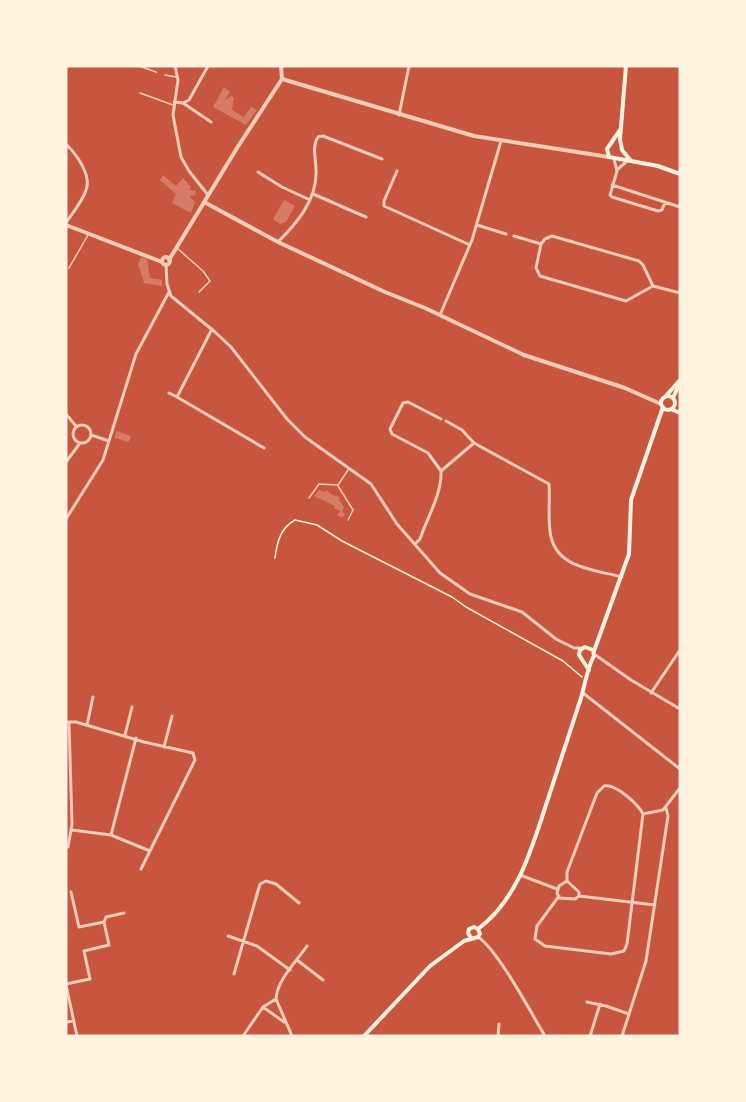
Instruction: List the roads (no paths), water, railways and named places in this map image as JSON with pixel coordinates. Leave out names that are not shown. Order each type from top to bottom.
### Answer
[{"type":"main road","points":[[614,158],[621,149],[620,130],[626,66]]},
{"type":"main road","points":[[620,130],[607,149],[614,158],[657,166],[680,174]]},
{"type":"main road","points":[[612,144],[617,144],[629,162]]},
{"type":"main road","points":[[661,415],[669,410],[680,381]]},
{"type":"main road","points":[[478,929],[498,910],[520,875],[551,791],[630,550],[631,500],[661,415],[664,397],[680,381]]},
{"type":"main road","points":[[664,397],[674,400],[680,406]]},
{"type":"main road","points":[[662,406],[680,413]]},
{"type":"main road","points":[[589,670],[579,655],[585,647],[599,641]]},
{"type":"main road","points":[[585,647],[594,656]]},
{"type":"main road","points":[[583,661],[594,656]]},
{"type":"main road","points":[[471,938],[468,933],[469,929],[474,927],[478,929]]},
{"type":"main road","points":[[363,1036],[430,966],[471,938],[478,937],[480,934],[478,929]]},
{"type":"street","points":[[175,66],[177,77],[174,124],[181,157],[208,196]]},
{"type":"street","points":[[174,104],[189,100],[208,66]]},
{"type":"street","points":[[281,66],[282,79],[175,250],[166,260],[169,291],[176,301],[231,347],[287,418],[305,437],[370,484],[391,517],[440,573],[461,589],[479,598],[522,612],[550,635],[574,648],[579,655]]},
{"type":"street","points":[[399,115],[409,66]]},
{"type":"street","points":[[282,79],[474,136],[614,158],[617,171],[610,195],[612,197],[658,211],[662,210],[665,202]]},
{"type":"street","points":[[183,103],[211,122]]},
{"type":"street","points":[[278,242],[313,194],[316,174],[314,142],[318,137],[323,136],[382,159]]},
{"type":"street","points":[[440,315],[470,245],[501,141]]},
{"type":"street","points":[[66,144],[80,163],[87,183],[87,190],[66,224],[88,235],[166,260]]},
{"type":"street","points":[[595,156],[607,149]]},
{"type":"street","points":[[617,171],[629,162]]},
{"type":"street","points":[[397,171],[384,206],[470,245]]},
{"type":"street","points":[[258,172],[282,187],[310,200]]},
{"type":"street","points":[[612,185],[680,207]]},
{"type":"street","points":[[313,194],[366,217]]},
{"type":"street","points":[[204,202],[278,242],[524,355],[626,388],[662,406]]},
{"type":"street","points":[[477,225],[507,234]]},
{"type":"street","points":[[514,236],[541,244]]},
{"type":"street","points":[[653,286],[639,261],[552,236],[545,238],[541,244],[536,268],[540,276],[626,300],[653,286],[680,293]]},
{"type":"street","points":[[66,519],[103,460],[136,354],[169,291]]},
{"type":"street","points":[[177,396],[212,329]]},
{"type":"street","points":[[169,393],[264,448]]},
{"type":"street","points":[[441,419],[408,402],[403,403],[390,429],[392,434],[428,453],[441,471]]},
{"type":"street","points":[[66,414],[77,427]]},
{"type":"street","points":[[446,421],[462,430],[474,443],[549,484],[551,539],[560,556],[571,563],[622,577]]},
{"type":"street","points":[[74,437],[74,431],[82,425],[87,426],[91,435],[110,441]]},
{"type":"street","points":[[66,438],[74,437],[80,442],[88,441],[91,435]]},
{"type":"street","points":[[66,462],[80,442]]},
{"type":"street","points":[[415,544],[420,539],[436,498],[441,471],[474,443]]},
{"type":"street","points":[[574,648],[585,647]]},
{"type":"street","points":[[651,693],[680,650]]},
{"type":"street","points":[[594,656],[680,709]]},
{"type":"street","points":[[583,693],[680,769]]},
{"type":"street","points":[[87,725],[93,697]]},
{"type":"street","points":[[125,735],[132,708]]},
{"type":"street","points":[[164,747],[172,716]]},
{"type":"street","points":[[68,847],[72,830],[68,722],[76,722],[180,751],[189,751],[193,753],[195,760],[141,869]]},
{"type":"street","points":[[111,835],[136,738]]},
{"type":"street","points":[[557,889],[558,896],[537,926],[535,939],[539,944],[611,954],[624,951],[627,944],[643,814],[640,808],[609,785],[599,789],[567,872],[567,881],[579,892],[579,896]]},
{"type":"street","points":[[643,814],[659,812],[666,808],[680,788]]},
{"type":"street","points":[[622,1036],[646,961],[668,816],[666,808]]},
{"type":"street","points":[[72,830],[111,835],[150,851]]},
{"type":"street","points":[[520,875],[557,889]]},
{"type":"street","points":[[557,889],[567,881]]},
{"type":"street","points":[[234,974],[258,887],[262,882],[276,884],[299,903]]},
{"type":"street","points":[[71,892],[79,927],[124,913]]},
{"type":"street","points":[[558,896],[575,899],[579,896],[655,905]]},
{"type":"street","points":[[77,1036],[66,984],[90,978],[84,951],[109,945],[104,921]]},
{"type":"street","points":[[228,936],[256,946],[290,970]]},
{"type":"street","points":[[478,937],[484,941],[500,963],[545,1036]]},
{"type":"street","points":[[292,1036],[276,999],[279,985],[307,946]]},
{"type":"street","points":[[297,960],[323,980]]},
{"type":"street","points":[[243,1036],[263,1007],[276,999]]},
{"type":"street","points":[[587,1002],[629,1014]]},
{"type":"street","points":[[590,1036],[600,1004]]},
{"type":"street","points":[[263,1007],[285,1022]]},
{"type":"street","points":[[66,1022],[74,1020]]},
{"type":"street","points":[[498,1036],[499,1024]]},
{"type":"lane","points":[[139,66],[156,72]]},
{"type":"lane","points":[[165,75],[177,77]]},
{"type":"lane","points":[[140,93],[174,104]]},
{"type":"lane","points":[[69,268],[88,235]]},
{"type":"lane","points":[[175,250],[203,271],[210,281],[199,292]]},
{"type":"lane","points":[[338,485],[348,469]]},
{"type":"lane","points":[[309,498],[319,484],[338,485]]},
{"type":"lane","points":[[338,485],[353,510],[348,520]]}]
